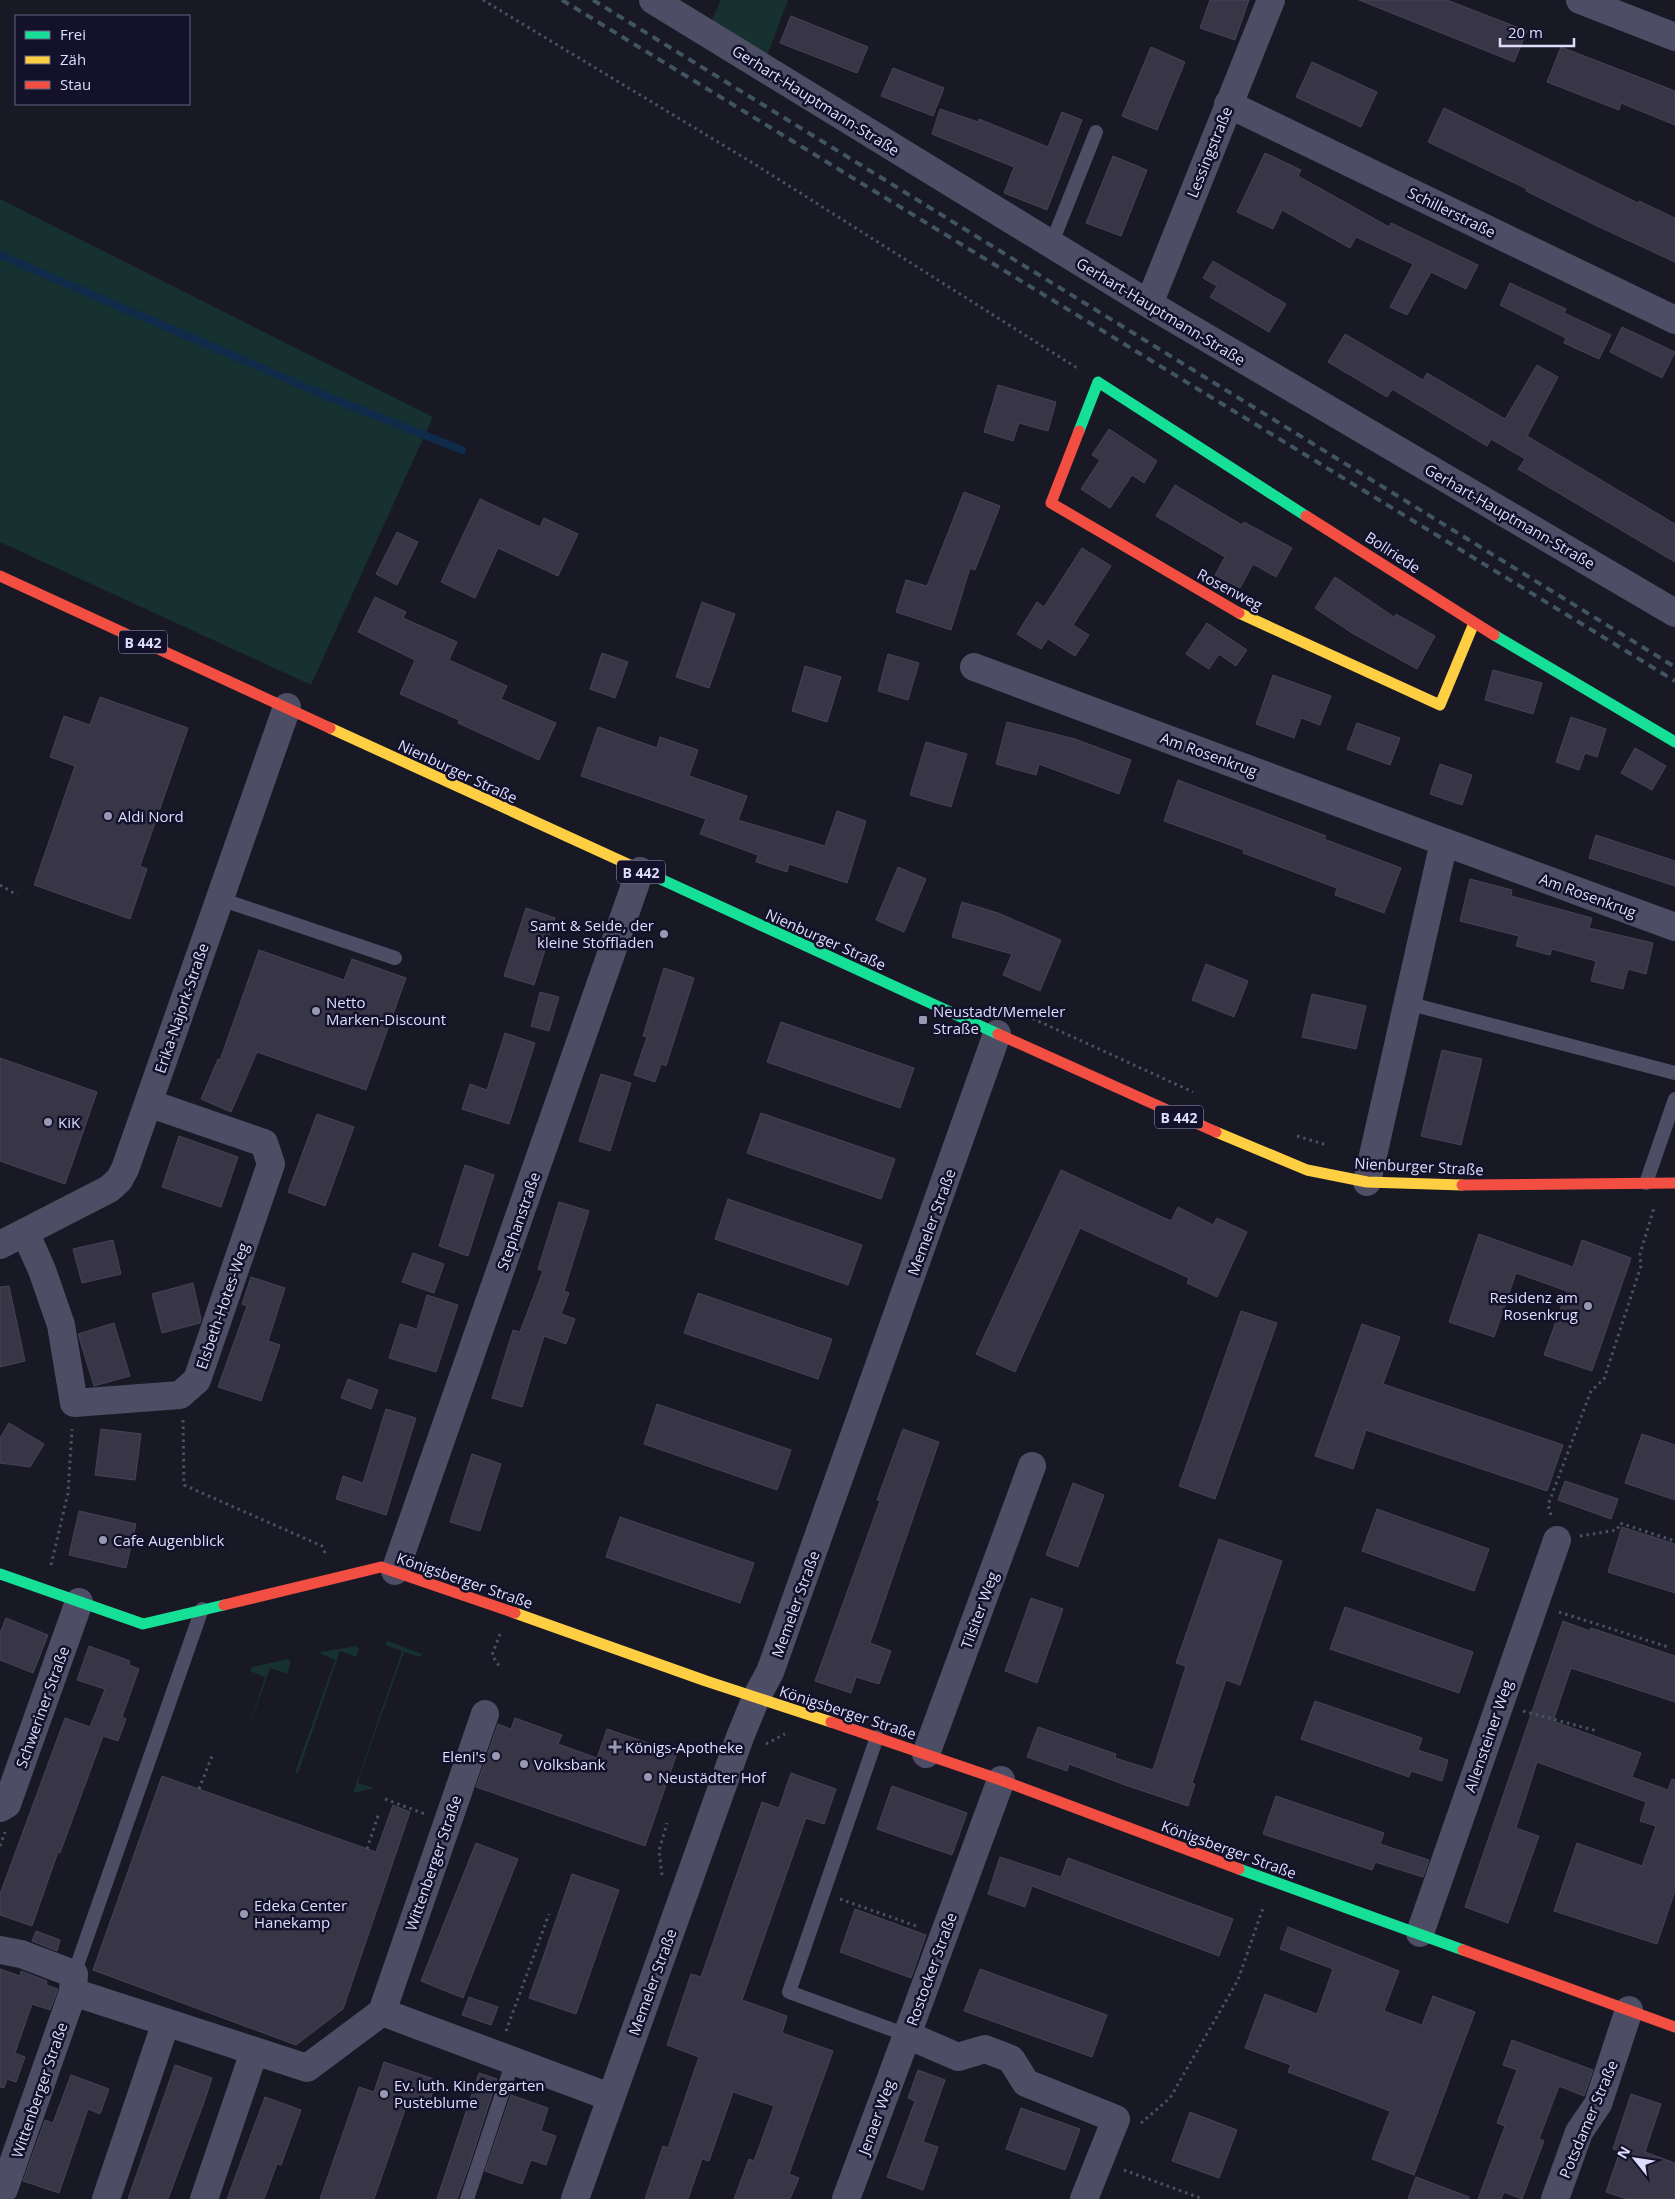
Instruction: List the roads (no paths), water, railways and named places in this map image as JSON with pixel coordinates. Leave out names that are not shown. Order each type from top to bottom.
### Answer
[{"type":"street","name":"Gerhart-Hauptmann-Straße","points":[[653,0],[1149,304],[1675,613]]},
{"type":"street","name":"Lessingstraße","points":[[1149,304],[1271,0]]},
{"type":"street","points":[[1580,0],[1632,10],[1675,37]]},
{"type":"street","name":"Schillerstraße","points":[[1228,104],[1675,320]]},
{"type":"street","name":"Bollriede","points":[[1098,382],[1474,623],[1675,742]]},
{"type":"street","name":"Rosenweg","points":[[1098,382],[1050,503],[1231,608],[1440,705],[1474,623]]},
{"type":"street","name":"Nienburger Straße","points":[[0,576],[1188,1121],[1307,1170],[1369,1171],[1456,1185],[1675,1183]]},
{"type":"street","name":"Am Rosenkrug","points":[[974,667],[1675,927]]},
{"type":"street","name":"Erika-Najork-Straße","points":[[0,1245],[109,1189],[119,1180],[125,1169],[287,708]]},
{"type":"street","points":[[1369,1171],[1444,842]]},
{"type":"street","name":"Stephanstraße","points":[[395,1571],[640,871]]},
{"type":"street","name":"Memeler Straße","points":[[575,2199],[740,1737],[756,1698],[770,1672],[997,1034]]},
{"type":"street","name":"Elsbeth-Hotes-Weg","points":[[25,1232],[42,1270],[60,1325],[74,1403],[180,1395],[197,1380],[271,1164],[264,1143],[148,1102]]},
{"type":"street","name":"Tilsiter Weg","points":[[926,1754],[1032,1466]]},
{"type":"street","name":"Allensteiner Weg","points":[[1420,1933],[1557,1540]]},
{"type":"street","name":"Königsberger Straße","points":[[0,1574],[143,1624],[382,1567],[756,1698],[1001,1780],[1272,1881],[1675,2026]]},
{"type":"street","name":"Schweriner Straße","points":[[0,1808],[7,1804],[79,1602]]},
{"type":"street","name":"Wittenberger Straße","points":[[382,2012],[446,1822],[485,1714]]},
{"type":"street","name":"Rostocker Straße","points":[[1001,1780],[907,2035],[958,2057],[985,2049],[1011,2059],[1026,2083],[1116,2119],[1084,2199]]},
{"type":"street","points":[[0,1950],[21,1954],[74,1983],[166,2022],[307,2068],[382,2012],[610,2097]]},
{"type":"street","name":"Wittenberger Straße","points":[[4,2189],[74,1983]]},
{"type":"street","name":"Potsdamer Straße","points":[[1555,2199],[1579,2132],[1598,2104],[1629,2010]]},
{"type":"street","points":[[106,2199],[166,2022]]},
{"type":"street","name":"Jenaer Weg","points":[[846,2199],[907,2035]]},
{"type":"street","points":[[204,2199],[254,2052]]},
{"type":"lane","points":[[1051,244],[1096,132]]},
{"type":"lane","points":[[220,899],[395,958]]},
{"type":"lane","points":[[1407,1003],[1675,1073]]},
{"type":"lane","points":[[1646,1184],[1675,1099]]},
{"type":"lane","points":[[74,1983],[202,1609]]},
{"type":"lane","points":[[877,1737],[789,1992],[907,2035]]},
{"type":"lane","points":[[467,2199],[505,2058]]},
{"type":"waterway","points":[[0,255],[324,395],[462,450]]},
{"type":"railway","points":[[562,0],[1675,681]]},
{"type":"railway","points":[[593,0],[1675,667]]},
{"type":"place","name":"Aldi Nord","points":[[108,816]]},
{"type":"place","name":"Samt & Seide, der kleine Stoffladen","points":[[664,934]]},
{"type":"place","name":"Netto Marken-Discount","points":[[316,1011]]},
{"type":"place","name":"Neustadt/Memeler Straße","points":[[923,1020]]},
{"type":"place","name":"KiK","points":[[48,1122]]},
{"type":"place","name":"Residenz am Rosenkrug","points":[[1588,1306]]},
{"type":"place","name":"Cafe Augenblick","points":[[103,1540]]},
{"type":"place","name":"Königs-Apotheke","points":[[615,1747]]},
{"type":"place","name":"Eleni's","points":[[496,1756]]},
{"type":"place","name":"Volksbank","points":[[524,1764]]},
{"type":"place","name":"Neustädter Hof","points":[[648,1777]]},
{"type":"place","name":"Edeka Center Hanekamp","points":[[244,1914]]},
{"type":"place","name":"Ev. luth. Kindergarten Pusteblume","points":[[384,2094]]}]
